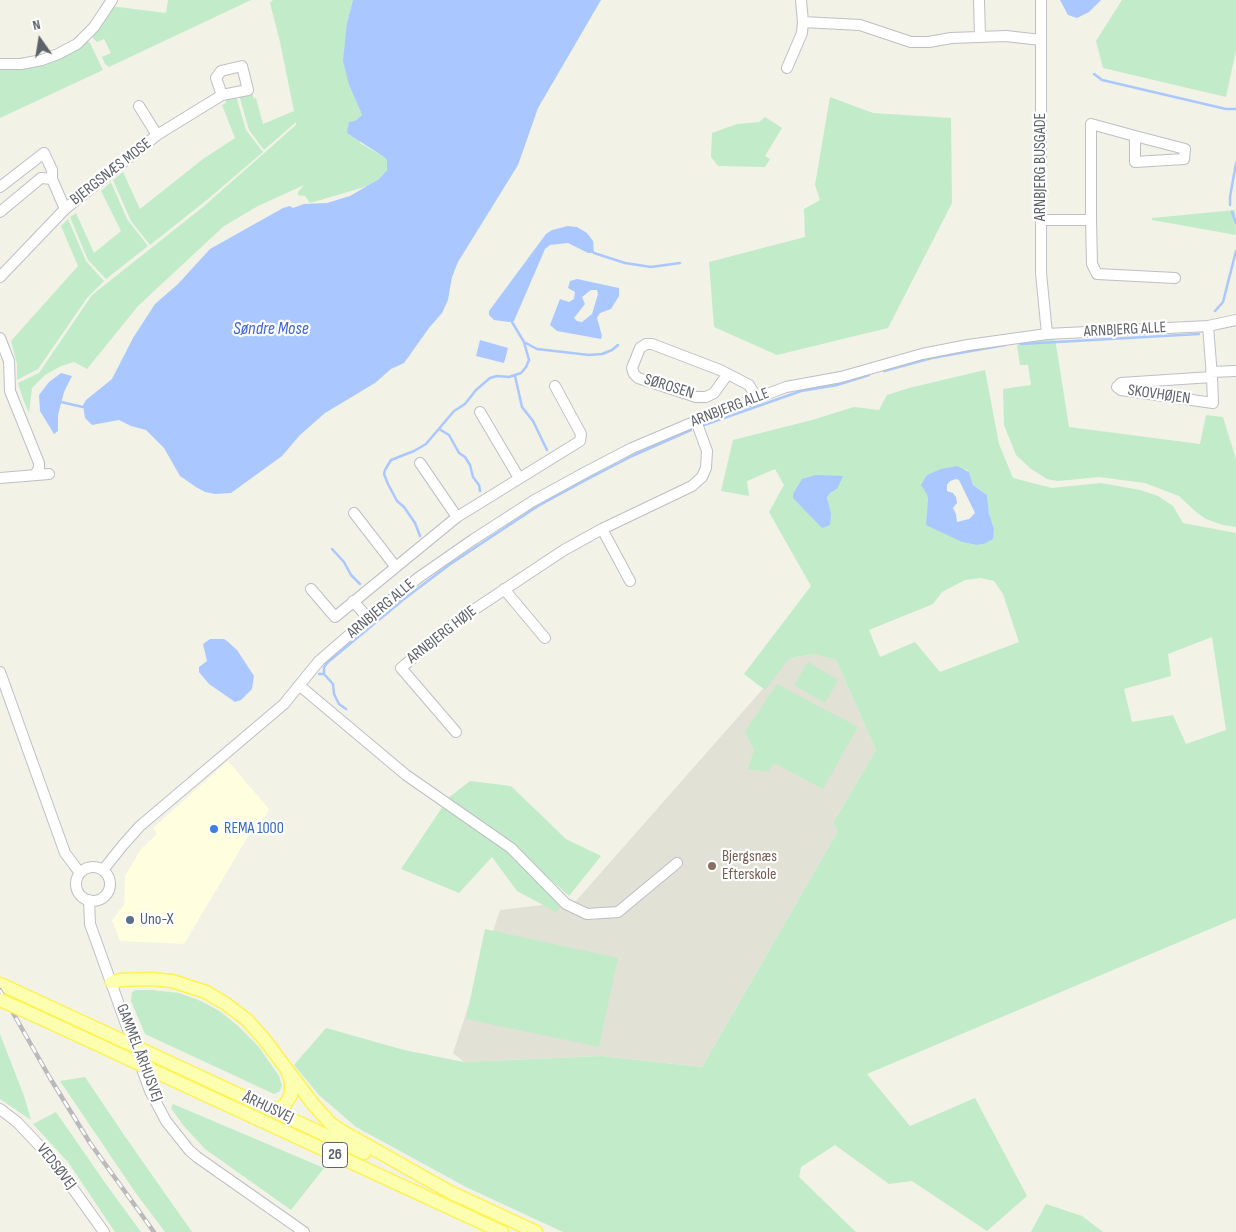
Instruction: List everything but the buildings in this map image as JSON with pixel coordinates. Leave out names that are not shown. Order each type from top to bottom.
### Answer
[{"type":"main road","points":[[112,982],[151,979],[172,981],[206,992],[226,1004],[247,1020],[264,1039],[322,1115],[340,1130],[457,1196]]},
{"type":"main road","name":"ÅRHUSVEJ","points":[[0,984],[536,1232]]},
{"type":"main road","name":"ÅRHUSVEJ","points":[[0,1000],[502,1232]]},
{"type":"main road","points":[[272,1110],[284,1106],[291,1095],[291,1082],[288,1072]]},
{"type":"street","points":[[0,64],[21,64],[42,60],[77,44],[94,27],[112,0]]},
{"type":"street","points":[[787,68],[802,32],[801,0]]},
{"type":"street","points":[[979,0],[980,36]]},
{"type":"street","name":"ARNBJERG BUSGADE","points":[[1041,0],[1042,280],[1047,334]]},
{"type":"street","points":[[802,22],[860,25],[911,42],[980,36],[1006,36],[1041,40]]},
{"type":"street","name":"BJERGSNÆS MOSE","points":[[0,277],[65,209],[157,136],[222,95]]},
{"type":"street","name":"BJERGSNÆS MOSE","points":[[139,106],[157,136]]},
{"type":"street","points":[[1135,136],[1135,162],[1184,159],[1185,149],[1092,124],[1092,264],[1097,274],[1175,278]]},
{"type":"street","name":"BJERGSNÆS MOSE","points":[[0,187],[44,153],[52,170],[52,179],[65,209]]},
{"type":"street","name":"BJERGSNÆS MOSE","points":[[0,212],[41,178],[52,179]]},
{"type":"street","points":[[1041,220],[1091,220]]},
{"type":"street","name":"ARNBJERG ALLE","points":[[103,870],[122,845],[140,826],[284,704],[319,661],[418,578],[533,501],[632,448],[696,421],[786,387],[841,377],[931,352],[978,343],[1047,334],[1208,326],[1236,320]]},
{"type":"street","name":"SKOVHØJEN","points":[[1208,326],[1212,374],[1213,403],[1121,390],[1117,387],[1121,383],[1212,374],[1236,371]]},
{"type":"street","points":[[0,338],[9,361],[10,391],[39,463],[38,472],[34,475]]},
{"type":"street","name":"SØROSEN","points":[[727,375],[714,393],[706,397],[696,397],[638,378],[632,368],[640,348],[646,344],[652,344],[720,370],[749,385],[756,398]]},
{"type":"street","points":[[311,589],[335,617],[456,517],[580,441],[581,434],[555,386]]},
{"type":"street","points":[[480,412],[519,478]]},
{"type":"street","name":"ARNBJERG HØJE","points":[[456,732],[401,668],[457,620],[564,550],[602,529],[692,486],[702,477],[706,468],[708,451],[696,421]]},
{"type":"street","points":[[420,463],[456,517]]},
{"type":"street","points":[[0,478],[50,474]]},
{"type":"street","points":[[354,513],[395,566]]},
{"type":"street","points":[[602,529],[630,581]]},
{"type":"street","points":[[504,589],[545,638]]},
{"type":"street","points":[[353,601],[368,618]]},
{"type":"street","points":[[0,672],[65,854],[80,873]]},
{"type":"street","points":[[300,686],[406,775],[511,848],[566,904],[587,914],[618,912],[677,863]]},
{"type":"street","points":[[91,867],[103,870],[110,884],[107,893],[99,900],[84,898],[77,891],[76,881],[80,873],[91,867]]},
{"type":"street","name":"GAMMEL ÅRHUSVEJ","points":[[89,900],[90,924],[150,1091],[166,1120],[189,1150],[304,1232]]},
{"type":"street","name":"VEDSØVEJ","points":[[0,1110],[17,1122],[51,1158],[104,1232]]},
{"type":"shaded area","points":[[168,0],[251,0],[109,67],[105,64],[102,57],[111,53],[104,39],[97,42],[93,38],[92,33],[110,6],[166,13]]},
{"type":"shaded area","points":[[273,0],[353,0],[347,23],[349,85],[362,115],[355,121],[360,143],[387,160],[387,170],[380,178],[368,186],[310,203],[305,196],[298,195],[298,192],[304,185],[258,206],[224,226],[138,306],[87,369],[74,362],[61,366],[45,375],[32,388],[29,413],[18,383],[39,373],[92,295],[203,207],[296,125],[296,122],[264,150],[249,130],[239,95],[252,92],[254,99],[256,98],[263,124],[294,111],[270,3]]},
{"type":"shaded area","points":[[1122,0],[1236,0],[1236,50],[1226,97],[1103,68],[1096,41]]},
{"type":"shaded area","points":[[85,39],[90,43],[103,70],[0,118],[0,67],[11,68]]},
{"type":"shaded area","points":[[236,96],[246,130],[263,152],[150,245],[131,221],[113,180],[123,172],[140,209],[203,159],[235,138],[222,105],[226,103],[226,98]]},
{"type":"shaded area","points":[[830,97],[873,113],[951,118],[952,203],[888,328],[777,355],[714,327],[709,262],[805,237],[804,209],[820,200],[815,185]]},
{"type":"shaded area","points":[[765,117],[782,128],[765,156],[770,159],[765,167],[718,166],[711,157],[712,133],[737,124],[759,122]]},
{"type":"shaded area","points":[[111,182],[127,219],[148,246],[106,279],[88,260],[70,217],[76,213],[94,253],[121,231],[101,191]]},
{"type":"shaded area","points":[[1235,210],[1236,235],[1152,220],[1152,218]]},
{"type":"shaded area","points":[[68,219],[86,261],[104,281],[87,298],[38,369],[17,380],[17,364],[11,341],[78,266],[61,226]]},
{"type":"shaded area","points":[[1055,338],[1069,427],[1200,444],[1206,415],[1223,417],[1236,459],[1236,527],[1206,519],[1179,496],[1145,483],[1099,477],[1058,481],[1047,479],[1031,469],[1016,455],[1004,425],[1003,389],[1031,385],[1028,365],[1020,365],[1017,346],[1020,341]]},
{"type":"shaded area","points":[[985,370],[999,444],[1013,478],[1052,488],[1101,483],[1140,490],[1158,496],[1173,506],[1183,523],[1236,533],[1236,918],[867,1074],[910,1126],[975,1098],[1027,1196],[987,1231],[912,1181],[889,1184],[835,1145],[801,1167],[799,1177],[856,1232],[563,1232],[466,1187],[356,1127],[319,1095],[294,1065],[326,1028],[404,1050],[464,1062],[601,1056],[702,1067],[838,831],[833,823],[876,750],[836,660],[814,654],[790,658],[765,690],[744,674],[811,586],[769,512],[784,485],[775,469],[747,481],[749,496],[721,491],[733,440],[854,407],[879,410],[887,395]],"holes":[[[966,469],[969,472],[973,485],[987,495],[989,513],[994,529],[984,544],[976,545],[962,542],[928,501],[927,494]],[[837,489],[830,493],[827,499],[831,513],[803,508],[793,498]],[[981,578],[994,581],[1003,594],[1019,642],[940,672],[915,642],[880,657],[869,630],[933,604],[942,592],[965,580]],[[1212,637],[1226,730],[1186,744],[1173,715],[1132,722],[1124,689],[1171,676],[1168,654]]]},
{"type":"shaded area","name":"Bjergsnæs Efterskole","points":[[814,654],[836,660],[876,750],[833,823],[838,831],[702,1067],[601,1056],[464,1062],[453,1053],[500,910],[576,901],[790,658]]},
{"type":"shaded area","points":[[808,662],[838,680],[825,703],[794,685]]},
{"type":"shaded area","points":[[777,684],[858,727],[823,789],[774,763],[768,772],[748,769],[754,750],[745,732]]},
{"type":"shaded area","points":[[228,761],[269,809],[265,818],[256,823],[184,944],[120,941],[112,920],[124,905],[125,876],[141,849],[157,834],[153,828]]},
{"type":"shaded area","points":[[470,781],[511,786],[566,839],[601,856],[569,896],[513,846],[448,798]]},
{"type":"shaded area","points":[[443,806],[508,851],[561,906],[556,912],[517,891],[492,857],[459,893],[401,869]]},
{"type":"shaded area","points":[[485,929],[618,958],[599,1047],[466,1019]]},
{"type":"shaded area","points":[[136,990],[179,993],[201,1001],[221,1012],[258,1046],[279,1076],[282,1086],[279,1092],[274,1094],[145,1034],[131,1001],[132,992]]},
{"type":"shaded area","points":[[0,1034],[24,1096],[31,1120],[0,1099]]},
{"type":"shaded area","points":[[85,1077],[192,1232],[165,1232],[135,1192],[60,1081]]},
{"type":"shaded area","points":[[173,1104],[324,1168],[291,1210],[205,1149],[183,1125],[171,1108]]},
{"type":"shaded area","points":[[56,1112],[141,1232],[115,1232],[68,1162],[33,1124]]},
{"type":"shaded area","points":[[1046,1204],[1082,1216],[1103,1232],[1031,1232]]},
{"type":"water","name":"Søndre Mose","points":[[353,0],[601,0],[538,108],[518,165],[458,262],[452,277],[448,300],[442,313],[404,363],[391,369],[375,383],[325,413],[300,435],[282,456],[231,493],[215,494],[205,492],[180,476],[164,448],[146,430],[119,420],[92,425],[85,418],[83,405],[86,400],[112,379],[133,338],[155,304],[178,284],[210,249],[283,208],[290,206],[293,208],[304,204],[327,203],[350,196],[379,179],[387,170],[387,160],[384,157],[347,133],[349,122],[355,121],[362,115],[349,85],[343,61],[347,23]]},
{"type":"water","points":[[1060,0],[1101,0],[1089,12],[1077,18],[1068,15]]},
{"type":"water","points":[[568,226],[577,227],[587,233],[593,241],[594,253],[588,253],[568,243],[550,245],[545,249],[514,321],[494,320],[489,315],[489,311],[546,234],[552,230]]},
{"type":"water","points":[[577,279],[619,288],[619,296],[611,309],[600,313],[597,318],[602,336],[601,339],[557,331],[550,325],[560,299],[569,302],[574,299],[575,292],[568,288],[570,281]],"holes":[[[591,290],[597,290],[598,294],[592,314],[582,322],[577,321],[574,318],[585,304],[582,297]]]},
{"type":"water","points":[[480,340],[508,348],[504,363],[476,356]]},
{"type":"water","points":[[61,373],[72,376],[64,392],[58,415],[58,431],[54,434],[40,411],[39,395],[49,382]]},
{"type":"water","points":[[957,466],[969,472],[973,485],[987,495],[989,513],[994,529],[993,539],[984,544],[976,545],[962,542],[926,525],[928,501],[927,494],[921,485],[927,475],[941,469]],"holes":[[[959,480],[975,513],[969,519],[957,522],[953,508],[957,503],[956,497],[953,493],[947,491],[947,485],[950,481]]]},
{"type":"water","points":[[816,475],[843,476],[837,489],[830,493],[827,498],[831,513],[830,525],[822,528],[793,498],[793,494],[802,479]]},
{"type":"water","points":[[210,639],[224,639],[227,641],[237,650],[254,676],[252,689],[241,700],[235,702],[209,684],[199,672],[199,667],[207,661],[203,644]]},
{"type":"waterway","points":[[1094,74],[1102,80],[1226,109],[1236,109]]},
{"type":"waterway","points":[[1230,205],[1236,163]]},
{"type":"waterway","points":[[1232,212],[1236,223]]},
{"type":"waterway","points":[[1215,311],[1223,302],[1236,251]]},
{"type":"waterway","points":[[594,253],[625,263],[651,267],[680,263]]},
{"type":"waterway","points":[[512,322],[524,342],[537,349],[589,355],[602,354],[618,345]]},
{"type":"waterway","points":[[1021,344],[1199,334]]},
{"type":"waterway","points":[[420,536],[415,523],[404,507],[397,501],[384,474],[385,470],[391,460],[426,444],[454,411],[465,404],[476,390],[490,378],[497,376],[509,377],[521,373],[529,360],[524,342]]},
{"type":"waterway","points":[[884,371],[932,358],[1005,345]]},
{"type":"waterway","points":[[704,425],[801,391],[837,385],[869,375]]},
{"type":"waterway","points":[[515,376],[522,407],[533,421],[547,450]]},
{"type":"waterway","points":[[61,402],[83,407]]},
{"type":"waterway","points":[[439,429],[449,435],[459,453],[465,457],[470,465],[473,477],[479,485],[480,491]]},
{"type":"waterway","points":[[319,674],[324,674],[324,667],[328,662],[404,599],[449,565],[538,506],[632,456],[691,430]]},
{"type":"waterway","points":[[332,549],[360,584]]},
{"type":"waterway","points":[[324,674],[333,684],[334,694],[339,704],[346,709]]},
{"type":"railway","points":[[0,990],[50,1078],[90,1143],[154,1232]]},
{"type":"place","name":"REMA 1000","points":[[214,829]]},
{"type":"place","name":"Bjergsnæs Efterskole","points":[[712,866]]},
{"type":"place","name":"Uno-X","points":[[130,920]]}]
